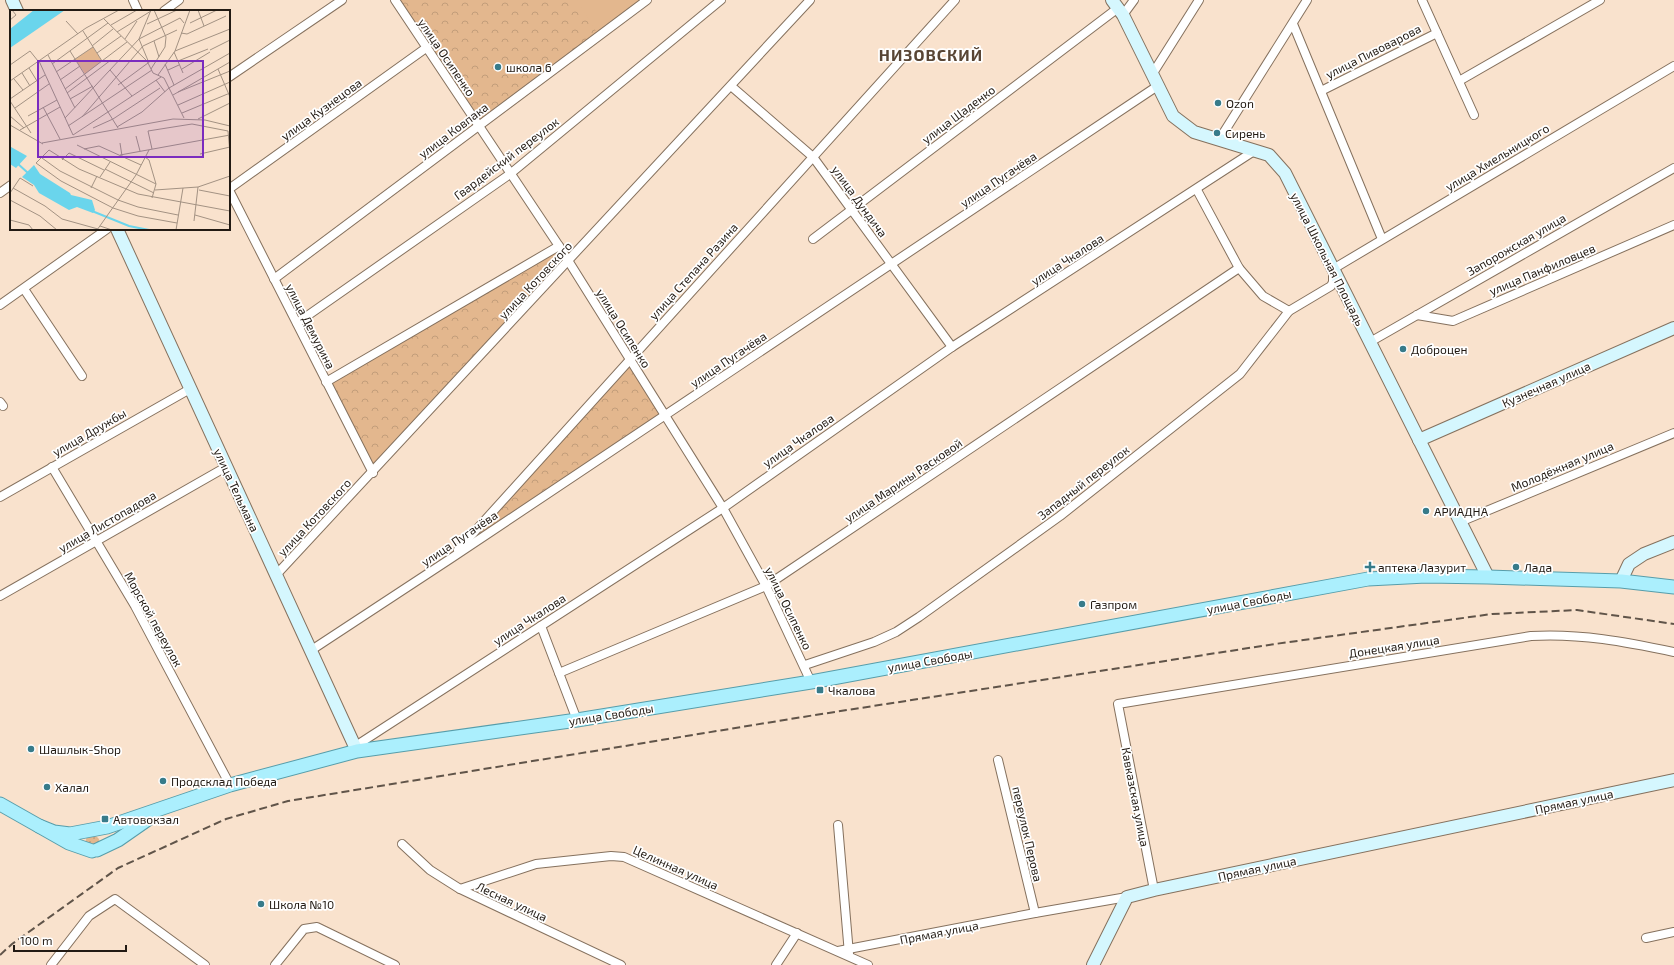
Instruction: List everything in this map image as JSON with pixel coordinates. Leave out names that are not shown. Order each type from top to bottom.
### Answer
[{"type":"main road","points":[[12,0],[17,10]]},
{"type":"main road","name":"улица Школьная Площадь","points":[[1118,8],[1153,73],[1173,116],[1194,132],[1269,155],[1285,173],[1488,577]]},
{"type":"main road","name":"улица Тельмана","points":[[117,230],[356,749]]},
{"type":"main road","name":"Кузнечная улица","points":[[1419,440],[1674,328]]},
{"type":"main road","points":[[1621,581],[1629,564],[1644,554],[1674,542]]},
{"type":"main road","name":"улица Свободы","points":[[177,803],[230,785],[356,749],[578,720],[811,682],[1368,579],[1426,576],[1488,577],[1621,581],[1674,587]]},
{"type":"main road","name":"Прямая улица","points":[[1127,897],[1674,780]]},
{"type":"main road","points":[[39,826],[61,834],[89,831],[107,827],[177,803]]},
{"type":"main road","points":[[0,804],[69,843],[94,850],[118,840],[154,814],[177,803]]},
{"type":"main road","points":[[89,831],[96,831],[102,835],[102,845],[94,850]]},
{"type":"main road","points":[[1093,965],[1127,897]]},
{"type":"street","points":[[133,0],[138,10]]},
{"type":"street","points":[[165,10],[179,0]]},
{"type":"street","points":[[230,76],[342,0]]},
{"type":"street","name":"улица Осипенко","points":[[395,0],[559,246],[723,508],[766,586],[811,682]]},
{"type":"street","name":"улица Ковпака","points":[[274,279],[647,0]]},
{"type":"street","name":"Гвардейский переулок","points":[[297,323],[510,174],[721,0]]},
{"type":"street","name":"улица Котовского","points":[[276,575],[810,0]]},
{"type":"street","name":"улица Степана Разина","points":[[450,559],[629,359],[955,0]]},
{"type":"street","name":"улица Щаденко","points":[[813,239],[1118,8],[1134,0]]},
{"type":"street","points":[[1153,73],[1199,0]]},
{"type":"street","points":[[1219,140],[1308,0]]},
{"type":"street","points":[[1422,0],[1474,115]]},
{"type":"street","points":[[1459,81],[1600,0]]},
{"type":"street","points":[[1292,24],[1382,239]]},
{"type":"street","name":"улица Пивоварова","points":[[1321,92],[1437,33]]},
{"type":"street","name":"улица Кузнецова","points":[[230,189],[426,48]]},
{"type":"street","name":"улица Хмельницкого","points":[[1333,269],[1674,66]]},
{"type":"street","name":"улица Пугачёва","points":[[310,650],[450,559],[1159,85]]},
{"type":"street","name":"улица Дундича","points":[[731,86],[813,157],[952,347]]},
{"type":"street","name":"улица Чкалова","points":[[356,749],[541,626],[723,508],[952,347],[1197,190],[1254,151]]},
{"type":"street","name":"Запорожская улица","points":[[1370,342],[1674,168]]},
{"type":"street","points":[[0,193],[10,186]]},
{"type":"street","points":[[1197,190],[1239,268],[1262,296],[1289,311]]},
{"type":"street","name":"улица Демурина","points":[[230,192],[372,473]]},
{"type":"street","name":"улица Панфиловцев","points":[[1417,315],[1453,320],[1674,225]]},
{"type":"street","points":[[0,306],[106,230]]},
{"type":"street","name":"улица Котовского","points":[[326,382],[559,246]]},
{"type":"street","name":"улица Марины Расковой","points":[[559,673],[766,586],[1239,268]]},
{"type":"street","name":"Западный переулок","points":[[804,665],[874,642],[896,632],[1060,516],[1240,374],[1289,311],[1331,286],[1334,282],[1333,269]]},
{"type":"street","points":[[24,289],[82,376]]},
{"type":"street","name":"улица Дружбы","points":[[0,497],[190,389]]},
{"type":"street","name":"Молодёжная улица","points":[[1460,522],[1674,433]]},
{"type":"street","name":"Морской переулок","points":[[52,467],[95,542],[135,606],[230,785]]},
{"type":"street","name":"улица Листопадова","points":[[0,596],[226,467]]},
{"type":"street","points":[[541,626],[578,720]]},
{"type":"street","name":"Донецкая улица","points":[[1118,704],[1531,636],[1559,634],[1619,641],[1674,652]]},
{"type":"street","name":"Кавказская улица","points":[[1118,704],[1154,890]]},
{"type":"street","name":"переулок Перова","points":[[998,760],[1035,913]]},
{"type":"street","points":[[838,825],[849,953],[868,965]]},
{"type":"street","name":"Лесная улица","points":[[402,844],[430,870],[460,890],[621,965]]},
{"type":"street","name":"Целинная улица","points":[[460,890],[536,864],[611,856],[624,857],[838,951]]},
{"type":"street","name":"Прямая улица","points":[[838,951],[849,953],[1035,913],[1127,897]]},
{"type":"street","points":[[50,965],[89,916],[115,899],[205,965]]},
{"type":"street","points":[[275,965],[304,929],[317,927],[395,965]]},
{"type":"street","points":[[1646,938],[1674,932]]},
{"type":"street","points":[[776,965],[797,933]]},
{"type":"green space","name":"школа 6","points":[[395,0],[647,0],[478,126]]},
{"type":"green space","points":[[577,0],[647,0],[599,36]]},
{"type":"green space","points":[[559,246],[568,261],[373,473],[326,382]]},
{"type":"green space","points":[[629,359],[667,418],[450,559]]},
{"type":"green space","points":[[88,835],[98,837],[100,843],[98,847],[85,842]]},
{"type":"railway","points":[[0,955],[12,944],[118,868],[226,819],[288,801],[815,715],[1275,644],[1492,614],[1577,610],[1674,624]]},
{"type":"place","name":"школа 6","points":[[498,67]]},
{"type":"place","name":"Ozon","points":[[1218,103]]},
{"type":"place","name":"Сирень","points":[[1217,133]]},
{"type":"place","name":"Доброцен","points":[[1403,349]]},
{"type":"place","name":"АРИАДНА","points":[[1426,511]]},
{"type":"place","name":"аптека Лазурит","points":[[1370,567]]},
{"type":"place","name":"Лада","points":[[1516,567]]},
{"type":"place","name":"Газпром","points":[[1082,604]]},
{"type":"place","name":"Чкалова","points":[[820,690]]},
{"type":"place","name":"Шашлык-Shop","points":[[31,749]]},
{"type":"place","name":"Продсклад Победа","points":[[163,781]]},
{"type":"place","name":"Халал","points":[[47,787]]},
{"type":"place","name":"Автовокзал","points":[[105,819]]},
{"type":"place","name":"Школа №10","points":[[261,904]]},
{"type":"district","name":"НИЗОВСКИЙ","points":[[931,54]]}]
